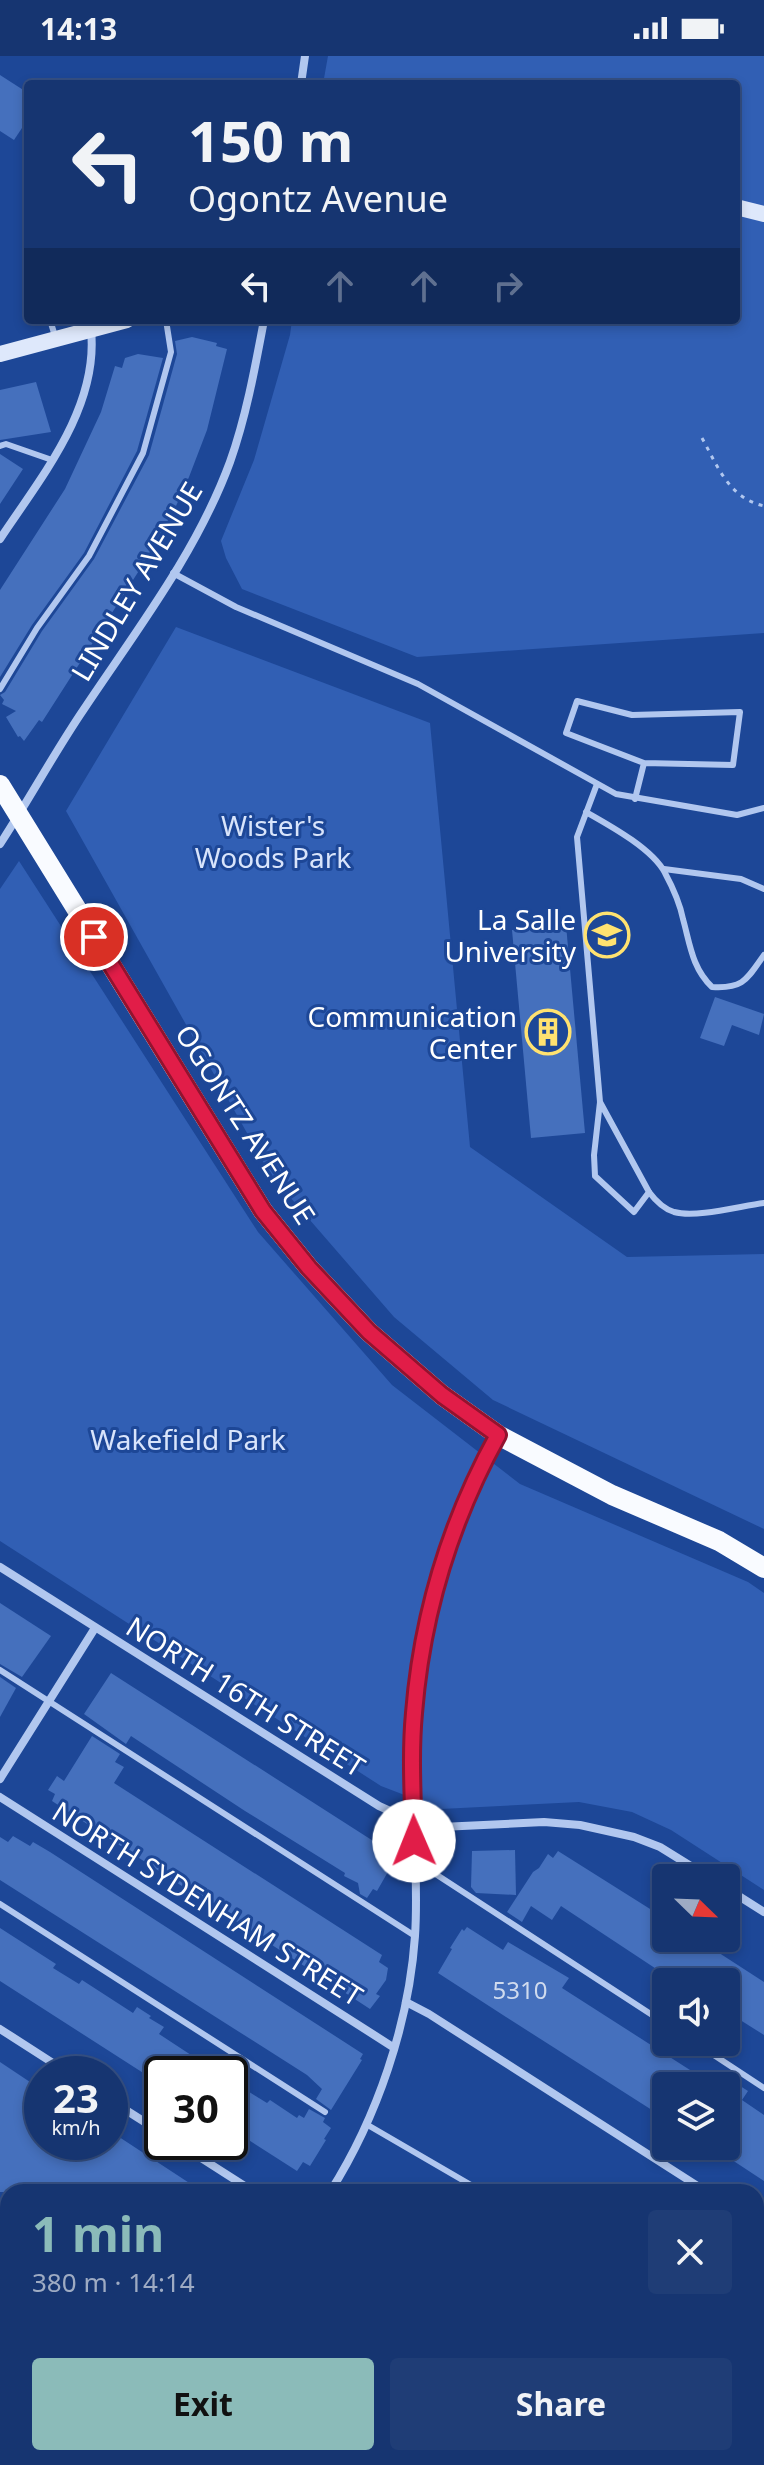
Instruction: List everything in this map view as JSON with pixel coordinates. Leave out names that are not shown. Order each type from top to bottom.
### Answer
[{"type":"main road","name":"OGONTZ AVENUE","points":[[0,785],[263,1211],[309,1268],[369,1332],[442,1395],[498,1435],[612,1495],[719,1541],[764,1568]]},
{"type":"street","points":[[302,80],[305,56]]},
{"type":"street","points":[[740,208],[764,214]]},
{"type":"street","points":[[0,354],[113,324]]},
{"type":"street","name":"LINDLEY AVENUE","points":[[0,844],[173,573],[205,517],[230,462],[263,324]]},
{"type":"street","points":[[0,539],[52,460],[73,421],[87,384],[93,352],[91,330]]},
{"type":"street","points":[[334,2184],[366,2124],[406,2002],[415,1936],[413,1715],[429,1607],[455,1525],[478,1470],[498,1435]]},
{"type":"street","name":"NORTH 16TH STREET","points":[[0,1567],[379,1806],[414,1823],[441,1827],[544,1822],[580,1825],[647,1842],[686,1864]]},
{"type":"street","points":[[0,1779],[95,1628]]},
{"type":"street","name":"NORTH SYDENHAM STREET","points":[[0,1797],[393,2047]]},
{"type":"street","points":[[740,1897],[764,1912]]},
{"type":"street","name":"NORTH SYDENHAM STREET","points":[[406,2002],[695,2184]]},
{"type":"street","points":[[0,2029],[42,2056]]},
{"type":"street","points":[[204,2160],[242,2184]]},
{"type":"lane","points":[[51,324],[56,339]]},
{"type":"lane","points":[[0,689],[37,628],[89,556],[143,453],[171,352],[167,324]]},
{"type":"lane","points":[[0,446],[6,444],[52,460]]},
{"type":"lane","points":[[173,573],[236,607],[418,684],[616,794],[737,815],[764,808]]},
{"type":"lane","points":[[577,701],[632,715],[740,712],[733,765],[644,763],[566,733],[577,701]]},
{"type":"lane","points":[[635,799],[644,763]]},
{"type":"lane","points":[[597,784],[577,837],[600,1102],[594,1155],[595,1176],[634,1212],[649,1192]]},
{"type":"lane","points":[[586,812],[629,837],[664,869],[701,976],[712,987],[731,988],[747,979],[764,955]]},
{"type":"lane","points":[[664,869],[741,879],[764,889]]},
{"type":"lane","points":[[600,1102],[655,1201],[673,1212],[700,1212],[764,1203]]},
{"type":"lane","points":[[0,1670],[415,1936]]},
{"type":"lane","points":[[414,1860],[652,2015]]},
{"type":"lane","points":[[0,1904],[325,2112]]},
{"type":"lane","points":[[715,2056],[764,2088]]},
{"type":"lane","points":[[366,2124],[469,2184]]},
{"type":"path","points":[[702,438],[728,483],[747,502],[764,506]]},
{"type":"green space","points":[[328,56],[764,56],[764,633],[417,657],[242,589],[221,541],[254,460],[291,324],[740,324],[740,80],[324,80]]},
{"type":"green space","name":"Wister's Woods Park","points":[[176,627],[430,723],[470,1147],[627,1257],[764,1254],[764,1529],[493,1400],[394,1317],[270,1174],[66,811]]},
{"type":"green space","name":"Wakefield Park","points":[[19,861],[258,1232],[392,1385],[520,1484],[748,1582],[764,1593],[764,1890],[740,1875],[740,1864],[724,1864],[671,1830],[632,1812],[579,1802],[441,1809],[381,1786],[0,1541],[0,889]]},
{"type":"building","points":[[0,75],[24,90],[24,125],[14,140],[0,131]]},
{"type":"building","points":[[192,337],[217,343],[216,346],[227,349],[207,430],[189,477],[142,566],[42,722],[39,720],[24,741],[6,717],[16,711],[2,704],[4,700],[0,695],[5,692],[42,631],[94,559],[149,455],[177,354],[175,341]]},
{"type":"building","points":[[138,354],[163,358],[137,451],[84,553],[32,625],[0,677],[0,590],[65,489],[101,412],[115,366],[122,368],[125,358]]},
{"type":"building","points":[[36,382],[51,432],[0,440],[0,390]]},
{"type":"building","points":[[0,454],[23,469],[0,504]]},
{"type":"building","name":"Communication Center","points":[[566,925],[585,1133],[531,1138],[512,930]]},
{"type":"building","points":[[715,997],[764,1014],[759,1035],[732,1025],[724,1046],[700,1038]]},
{"type":"building","points":[[0,1603],[51,1636],[22,1677],[0,1664]]},
{"type":"building","points":[[111,1673],[392,1853],[388,1860],[393,1863],[377,1891],[373,1889],[367,1898],[360,1894],[358,1883],[344,1876],[345,1873],[131,1736],[126,1744],[84,1714]]},
{"type":"building","points":[[0,1677],[16,1688],[0,1717]]},
{"type":"building","points":[[92,1736],[120,1754],[115,1762],[124,1767],[114,1783],[382,1955],[379,1962],[388,1968],[386,1980],[376,1994],[380,1996],[370,2009],[52,1801],[55,1794],[48,1790],[57,1776],[64,1781]]},
{"type":"building","points":[[13,1836],[30,1846],[33,1842],[50,1852],[363,2054],[331,2110],[316,2099],[322,2089],[307,2075],[0,1880],[0,1837],[8,1842]]},
{"type":"building","points":[[515,1850],[516,1895],[476,1893],[471,1887],[472,1851]]},
{"type":"building","points":[[558,1851],[652,1910],[652,1952],[718,1952],[764,1982],[764,2035],[740,2020],[740,1968],[655,1968],[561,1906],[552,1920],[531,1906],[522,1922],[507,1912],[548,1854],[553,1858]]},
{"type":"building","points":[[467,1927],[503,1950],[508,1942],[569,1978],[562,1988],[652,2046],[652,2056],[668,2056],[693,2072],[652,2072],[652,2110],[438,1973],[450,1948],[462,1929],[464,1931]]},
{"type":"building","points":[[0,1928],[56,1964],[53,1968],[79,1984],[82,1980],[133,2013],[137,2007],[151,2016],[149,2018],[164,2027],[159,2034],[193,2056],[144,2056],[144,2073],[128,2063],[128,2056],[117,2056],[0,1981]]},
{"type":"building","points":[[0,2062],[24,2078],[24,2160],[128,2160],[128,2143],[144,2153],[144,2160],[154,2160],[191,2184],[0,2184]]},
{"type":"building","points":[[740,2086],[748,2091],[742,2100],[764,2115],[764,2181],[732,2160],[740,2160]]},
{"type":"building","points":[[248,2091],[267,2103],[270,2100],[297,2118],[299,2115],[304,2118],[309,2109],[325,2118],[323,2122],[331,2128],[326,2140],[310,2166],[303,2162],[297,2171],[248,2140]]},
{"type":"place","name":"La Salle University","points":[[607,935]]},
{"type":"place","name":"Communication Center","points":[[548,1032]]},
{"type":"route","points":[[94,937],[263,1211],[309,1268],[369,1332],[442,1395],[498,1435],[478,1470],[455,1525],[429,1607],[413,1715],[414,1841]]}]
